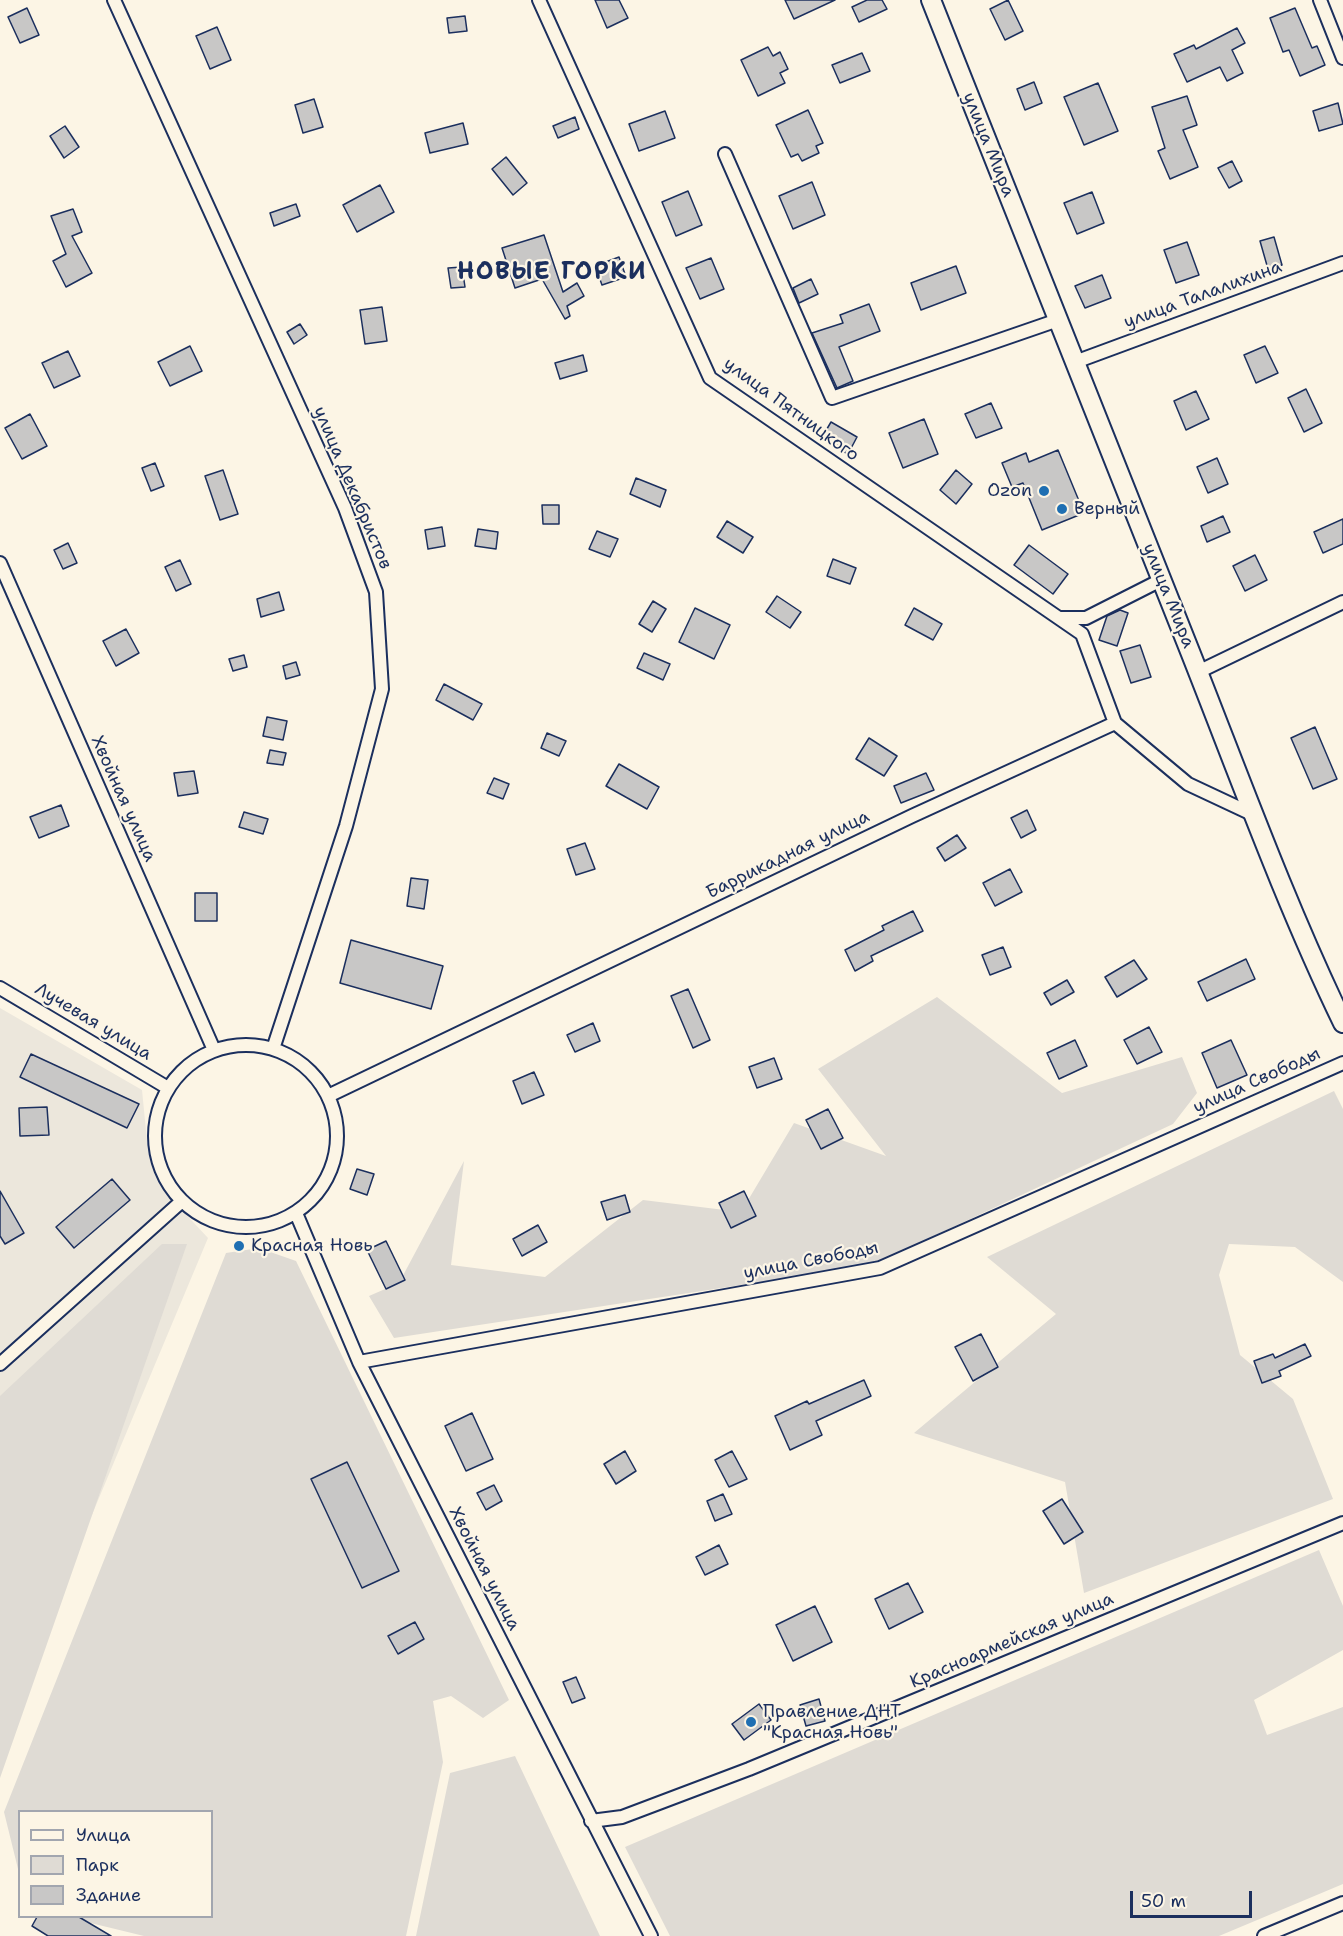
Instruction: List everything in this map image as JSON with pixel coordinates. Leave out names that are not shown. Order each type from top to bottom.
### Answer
[{"type":"street","name":"улица Декабристов","points":[[114,0],[345,508],[376,592],[382,689],[346,826],[273,1048]]},
{"type":"street","name":"улица Пятницкого","points":[[539,0],[710,378],[1082,634],[1115,723]]},
{"type":"street","name":"улица Мира","points":[[931,0],[1252,813],[1315,965],[1343,1023]]},
{"type":"street","points":[[1320,0],[1343,58]]},
{"type":"street","points":[[725,154],[832,398],[1058,320]]},
{"type":"street","name":"улица Талалихина","points":[[1075,362],[1343,262]]},
{"type":"street","name":"Хвойная улица","points":[[0,563],[214,1050]]},
{"type":"street","points":[[1060,618],[1086,618],[1161,580]]},
{"type":"street","points":[[1198,672],[1343,602]]},
{"type":"street","points":[[1115,723],[1188,784],[1252,813]]},
{"type":"street","name":"Баррикадная улица","points":[[328,1096],[912,816],[1115,723]]},
{"type":"street","name":"Лучевая улица","points":[[0,988],[168,1088]]},
{"type":"street","points":[[242,1044],[273,1048],[293,1057],[314,1075],[328,1096],[337,1126],[336,1154],[321,1188],[296,1213],[267,1225],[227,1226],[196,1213],[169,1186],[155,1139],[158,1111],[168,1088],[187,1066],[214,1050],[242,1044]]},
{"type":"street","name":"улица Свободы","points":[[359,1362],[880,1268],[1343,1063]]},
{"type":"street","points":[[0,1364],[182,1201]]},
{"type":"street","name":"Хвойная улица","points":[[296,1213],[359,1362],[651,1936]]},
{"type":"street","name":"Красноармейская улица","points":[[591,1821],[622,1817],[749,1769],[1343,1523]]},
{"type":"street","points":[[1264,1936],[1343,1903]]},
{"type":"shaded area","points":[[0,1008],[142,1090],[147,1141],[164,1191],[208,1238],[0,1734]]},
{"type":"green space","points":[[937,997],[1062,1093],[1182,1057],[1197,1093],[1173,1124],[872,1265],[394,1338],[369,1296],[399,1283],[464,1161],[451,1265],[545,1277],[643,1200],[741,1212],[794,1123],[886,1156],[818,1069]]},
{"type":"green space","points":[[1334,1091],[1343,1109],[1343,1282],[1295,1247],[1229,1244],[1219,1275],[1240,1355],[1293,1399],[1333,1499],[1084,1593],[1065,1482],[914,1433],[1056,1314],[987,1257]]},
{"type":"green space","points":[[162,1244],[187,1244],[0,1778],[0,1396]]},
{"type":"green space","points":[[259,1248],[296,1261],[509,1700],[483,1718],[451,1696],[433,1701],[443,1762],[406,1936],[144,1936],[70,1918],[213,1918],[213,1810],[18,1810],[18,1869],[4,1812],[226,1253]]},
{"type":"green space","points":[[1319,1550],[1343,1606],[1343,1650],[1254,1700],[1267,1735],[1343,1707],[1343,1884],[1219,1936],[670,1936],[625,1847]]},
{"type":"green space","points":[[515,1756],[600,1936],[416,1936],[450,1773]]},
{"type":"building","points":[[595,0],[619,0],[628,18],[607,28]]},
{"type":"building","points":[[785,0],[835,0],[794,19]]},
{"type":"building","points":[[867,0],[882,0],[887,9],[859,22],[852,7]]},
{"type":"building","points":[[1008,0],[1023,31],[1005,40],[990,9]]},
{"type":"building","points":[[27,8],[39,35],[20,43],[8,17]]},
{"type":"building","points":[[1295,8],[1312,48],[1317,46],[1325,65],[1300,76],[1289,50],[1283,52],[1270,18]]},
{"type":"building","points":[[465,16],[467,31],[449,33],[447,18]]},
{"type":"building","points":[[217,27],[231,60],[210,69],[196,36]]},
{"type":"building","points":[[1237,28],[1245,43],[1232,50],[1243,73],[1227,81],[1220,67],[1187,82],[1174,54],[1194,45],[1196,49]]},
{"type":"building","points":[[768,47],[773,56],[780,52],[788,69],[780,73],[785,83],[758,96],[741,60]]},
{"type":"building","points":[[862,53],[870,71],[840,83],[832,65]]},
{"type":"building","points":[[1034,82],[1042,103],[1025,110],[1017,89]]},
{"type":"building","points":[[1098,83],[1118,131],[1084,145],[1064,97]]},
{"type":"building","points":[[1187,96],[1197,125],[1183,130],[1198,167],[1170,179],[1158,151],[1165,148],[1152,107]]},
{"type":"building","points":[[314,99],[323,127],[303,133],[295,105]]},
{"type":"building","points":[[1338,103],[1343,124],[1319,131],[1313,111]]},
{"type":"building","points":[[808,110],[823,143],[816,146],[819,153],[802,161],[798,154],[791,157],[776,125]]},
{"type":"building","points":[[665,111],[675,138],[639,151],[629,124]]},
{"type":"building","points":[[575,117],[579,129],[558,138],[553,126]]},
{"type":"building","points":[[463,123],[468,144],[430,153],[425,133]]},
{"type":"building","points":[[65,126],[79,147],[64,158],[50,136]]},
{"type":"building","points":[[506,157],[527,183],[513,195],[492,169]]},
{"type":"building","points":[[1232,161],[1242,181],[1229,188],[1218,168]]},
{"type":"building","points":[[812,182],[825,215],[793,229],[779,196]]},
{"type":"building","points":[[380,185],[394,212],[357,232],[343,205]]},
{"type":"building","points":[[688,191],[702,225],[676,236],[662,202]]},
{"type":"building","points":[[1092,192],[1104,223],[1077,234],[1064,203]]},
{"type":"building","points":[[296,204],[300,216],[274,226],[270,213]]},
{"type":"building","points":[[73,209],[82,232],[72,236],[92,273],[66,287],[53,261],[66,254],[51,216]]},
{"type":"building","points":[[544,235],[563,292],[577,283],[584,296],[567,306],[570,316],[565,319],[542,279],[515,288],[502,248]]},
{"type":"building","points":[[1274,237],[1282,265],[1268,269],[1260,241]]},
{"type":"building","points":[[1187,242],[1199,275],[1176,283],[1164,250]]},
{"type":"building","points":[[619,257],[626,277],[602,285],[595,266]]},
{"type":"building","points":[[711,258],[724,289],[700,299],[686,268]]},
{"type":"building","points":[[956,266],[966,293],[921,310],[911,283]]},
{"type":"building","points":[[462,267],[465,287],[451,288],[448,268]]},
{"type":"building","points":[[1102,275],[1111,298],[1085,308],[1075,286]]},
{"type":"building","points":[[811,279],[818,294],[799,303],[793,288]]},
{"type":"building","points":[[869,304],[880,331],[839,347],[853,381],[837,388],[812,333],[843,323],[840,315]]},
{"type":"building","points":[[382,307],[387,341],[365,344],[360,310]]},
{"type":"building","points":[[300,324],[307,335],[294,344],[287,332]]},
{"type":"building","points":[[190,346],[202,371],[170,386],[158,362]]},
{"type":"building","points":[[1265,346],[1278,373],[1256,383],[1244,355]]},
{"type":"building","points":[[68,351],[80,376],[54,388],[42,363]]},
{"type":"building","points":[[583,355],[587,371],[560,379],[555,363]]},
{"type":"building","points":[[1306,389],[1322,423],[1304,432],[1288,398]]},
{"type":"building","points":[[1196,391],[1209,419],[1186,430],[1174,401]]},
{"type":"building","points":[[991,403],[1002,428],[976,438],[965,414]]},
{"type":"building","points":[[30,414],[47,446],[22,459],[5,428]]},
{"type":"building","points":[[924,419],[938,454],[903,468],[889,433]]},
{"type":"building","points":[[831,422],[857,437],[848,454],[821,439]]},
{"type":"building","points":[[1058,450],[1084,513],[1042,530],[1023,483],[1012,487],[1002,463],[1026,453],[1029,462]]},
{"type":"building","points":[[1217,458],[1228,484],[1208,493],[1197,467]]},
{"type":"building","points":[[155,463],[164,486],[151,491],[142,468]]},
{"type":"building","points":[[223,470],[238,514],[220,520],[205,476]]},
{"type":"building","points":[[956,470],[972,484],[956,504],[940,490]]},
{"type":"building","points":[[636,478],[666,490],[660,507],[630,494]]},
{"type":"building","points":[[542,505],[559,505],[559,524],[543,524]]},
{"type":"building","points":[[1223,516],[1230,532],[1207,542],[1201,526]]},
{"type":"building","points":[[1343,519],[1343,544],[1323,553],[1314,532]]},
{"type":"building","points":[[727,521],[753,537],[743,553],[717,537]]},
{"type":"building","points":[[442,527],[445,546],[428,549],[425,530]]},
{"type":"building","points":[[478,529],[498,532],[496,549],[475,546]]},
{"type":"building","points":[[597,531],[618,539],[610,557],[589,549]]},
{"type":"building","points":[[68,543],[77,563],[63,569],[54,550]]},
{"type":"building","points":[[1029,545],[1068,574],[1053,594],[1014,565]]},
{"type":"building","points":[[1255,555],[1267,580],[1245,591],[1233,566]]},
{"type":"building","points":[[833,559],[856,568],[850,584],[827,576]]},
{"type":"building","points":[[180,560],[191,584],[176,591],[165,567]]},
{"type":"building","points":[[279,592],[284,610],[261,617],[257,599]]},
{"type":"building","points":[[777,596],[801,612],[790,628],[766,612]]},
{"type":"building","points":[[653,601],[666,609],[652,632],[639,624]]},
{"type":"building","points":[[695,608],[730,625],[714,659],[679,642]]},
{"type":"building","points":[[914,608],[942,624],[933,640],[905,625]]},
{"type":"building","points":[[1120,610],[1128,613],[1117,646],[1099,640],[1107,616]]},
{"type":"building","points":[[126,629],[139,653],[116,666],[103,641]]},
{"type":"building","points":[[1140,645],[1151,677],[1131,683],[1120,651]]},
{"type":"building","points":[[644,653],[670,664],[663,680],[637,668]]},
{"type":"building","points":[[244,655],[247,667],[233,671],[229,659]]},
{"type":"building","points":[[296,662],[300,675],[286,679],[283,666]]},
{"type":"building","points":[[444,684],[482,704],[473,720],[436,700]]},
{"type":"building","points":[[267,717],[287,721],[283,740],[263,736]]},
{"type":"building","points":[[1315,727],[1337,779],[1313,789],[1291,738]]},
{"type":"building","points":[[547,733],[566,741],[559,756],[541,748]]},
{"type":"building","points":[[869,738],[897,756],[884,776],[856,759]]},
{"type":"building","points":[[270,750],[286,753],[283,765],[267,763]]},
{"type":"building","points":[[619,764],[659,787],[647,809],[606,786]]},
{"type":"building","points":[[194,771],[198,793],[178,796],[174,773]]},
{"type":"building","points":[[926,773],[934,790],[901,803],[894,786]]},
{"type":"building","points":[[494,778],[509,784],[503,799],[487,793]]},
{"type":"building","points":[[61,805],[69,826],[39,838],[30,817]]},
{"type":"building","points":[[1027,810],[1036,830],[1021,838],[1011,818]]},
{"type":"building","points":[[244,812],[268,819],[263,834],[239,827]]},
{"type":"building","points":[[957,835],[966,848],[945,861],[937,848]]},
{"type":"building","points":[[585,843],[595,869],[576,875],[567,849]]},
{"type":"building","points":[[1010,869],[1022,892],[995,906],[983,883]]},
{"type":"building","points":[[411,878],[428,880],[424,909],[407,906]]},
{"type":"building","points":[[195,893],[217,893],[217,921],[195,921]]},
{"type":"building","points":[[913,911],[923,931],[871,956],[873,961],[855,971],[845,950],[884,930],[882,926]]},
{"type":"building","points":[[351,940],[443,966],[431,1009],[340,983]]},
{"type":"building","points":[[1003,947],[1011,967],[990,975],[982,955]]},
{"type":"building","points":[[1246,959],[1255,979],[1207,1001],[1198,982]]},
{"type":"building","points":[[1134,960],[1147,979],[1117,997],[1105,977]]},
{"type":"building","points":[[1067,980],[1074,992],[1051,1005],[1044,993]]},
{"type":"building","points":[[688,989],[710,1040],[693,1048],[671,996]]},
{"type":"building","points":[[593,1023],[600,1041],[575,1052],[567,1035]]},
{"type":"building","points":[[1149,1027],[1162,1052],[1137,1064],[1124,1040]]},
{"type":"building","points":[[1075,1040],[1087,1066],[1059,1079],[1047,1053]]},
{"type":"building","points":[[1231,1040],[1247,1075],[1217,1088],[1202,1053]]},
{"type":"building","points":[[31,1054],[139,1104],[127,1128],[20,1077]]},
{"type":"building","points":[[774,1058],[782,1079],[757,1088],[749,1067]]},
{"type":"building","points":[[534,1072],[544,1095],[522,1104],[513,1081]]},
{"type":"building","points":[[47,1107],[49,1135],[20,1136],[19,1108]]},
{"type":"building","points":[[828,1109],[843,1138],[821,1149],[806,1120]]},
{"type":"building","points":[[357,1169],[374,1174],[367,1195],[350,1189]]},
{"type":"building","points":[[112,1179],[130,1200],[74,1248],[56,1227]]},
{"type":"building","points":[[0,1191],[24,1233],[5,1244],[0,1236]]},
{"type":"building","points":[[744,1191],[756,1216],[731,1228],[719,1203]]},
{"type":"building","points":[[625,1195],[630,1212],[607,1220],[601,1202]]},
{"type":"building","points":[[538,1225],[547,1242],[522,1256],[513,1239]]},
{"type":"building","points":[[386,1241],[405,1280],[386,1289],[367,1250]]},
{"type":"building","points":[[981,1334],[998,1367],[973,1381],[955,1347]]},
{"type":"building","points":[[1305,1344],[1311,1356],[1279,1371],[1281,1376],[1262,1383],[1254,1361],[1273,1354],[1275,1358]]},
{"type":"building","points":[[864,1380],[871,1396],[816,1421],[822,1435],[790,1450],[775,1416],[807,1401],[809,1404]]},
{"type":"building","points":[[472,1413],[493,1459],[466,1471],[445,1426]]},
{"type":"building","points":[[625,1451],[636,1471],[616,1484],[604,1464]]},
{"type":"building","points":[[732,1451],[747,1479],[729,1487],[715,1460]]},
{"type":"building","points":[[347,1462],[399,1571],[362,1588],[311,1479]]},
{"type":"building","points":[[494,1485],[502,1501],[486,1510],[477,1493]]},
{"type":"building","points":[[723,1494],[732,1514],[715,1521],[707,1501]]},
{"type":"building","points":[[1062,1499],[1083,1532],[1064,1544],[1043,1511]]},
{"type":"building","points":[[719,1545],[728,1564],[705,1575],[696,1557]]},
{"type":"building","points":[[908,1583],[923,1612],[889,1629],[875,1599]]},
{"type":"building","points":[[815,1606],[832,1642],[793,1661],[776,1625]]},
{"type":"building","points":[[415,1622],[424,1639],[398,1654],[388,1636]]},
{"type":"building","points":[[576,1677],[585,1698],[572,1703],[563,1682]]},
{"type":"building","points":[[819,1699],[825,1721],[806,1726],[800,1705]]},
{"type":"building","name":"Правление ДНТ \"Красная Новь\"","points":[[759,1704],[771,1720],[744,1740],[732,1724]]},
{"type":"building","points":[[36,1918],[81,1918],[111,1936],[48,1936],[32,1926]]},
{"type":"place","name":"Ozon","points":[[1044,491]]},
{"type":"place","name":"Верный","points":[[1062,509]]},
{"type":"place","name":"Красная Новь","points":[[239,1246]]},
{"type":"place","name":"Правление ДНТ \"Красная Новь\"","points":[[751,1722]]},
{"type":"district","name":"НОВЫЕ ГОРКИ","points":[[552,273]]}]
